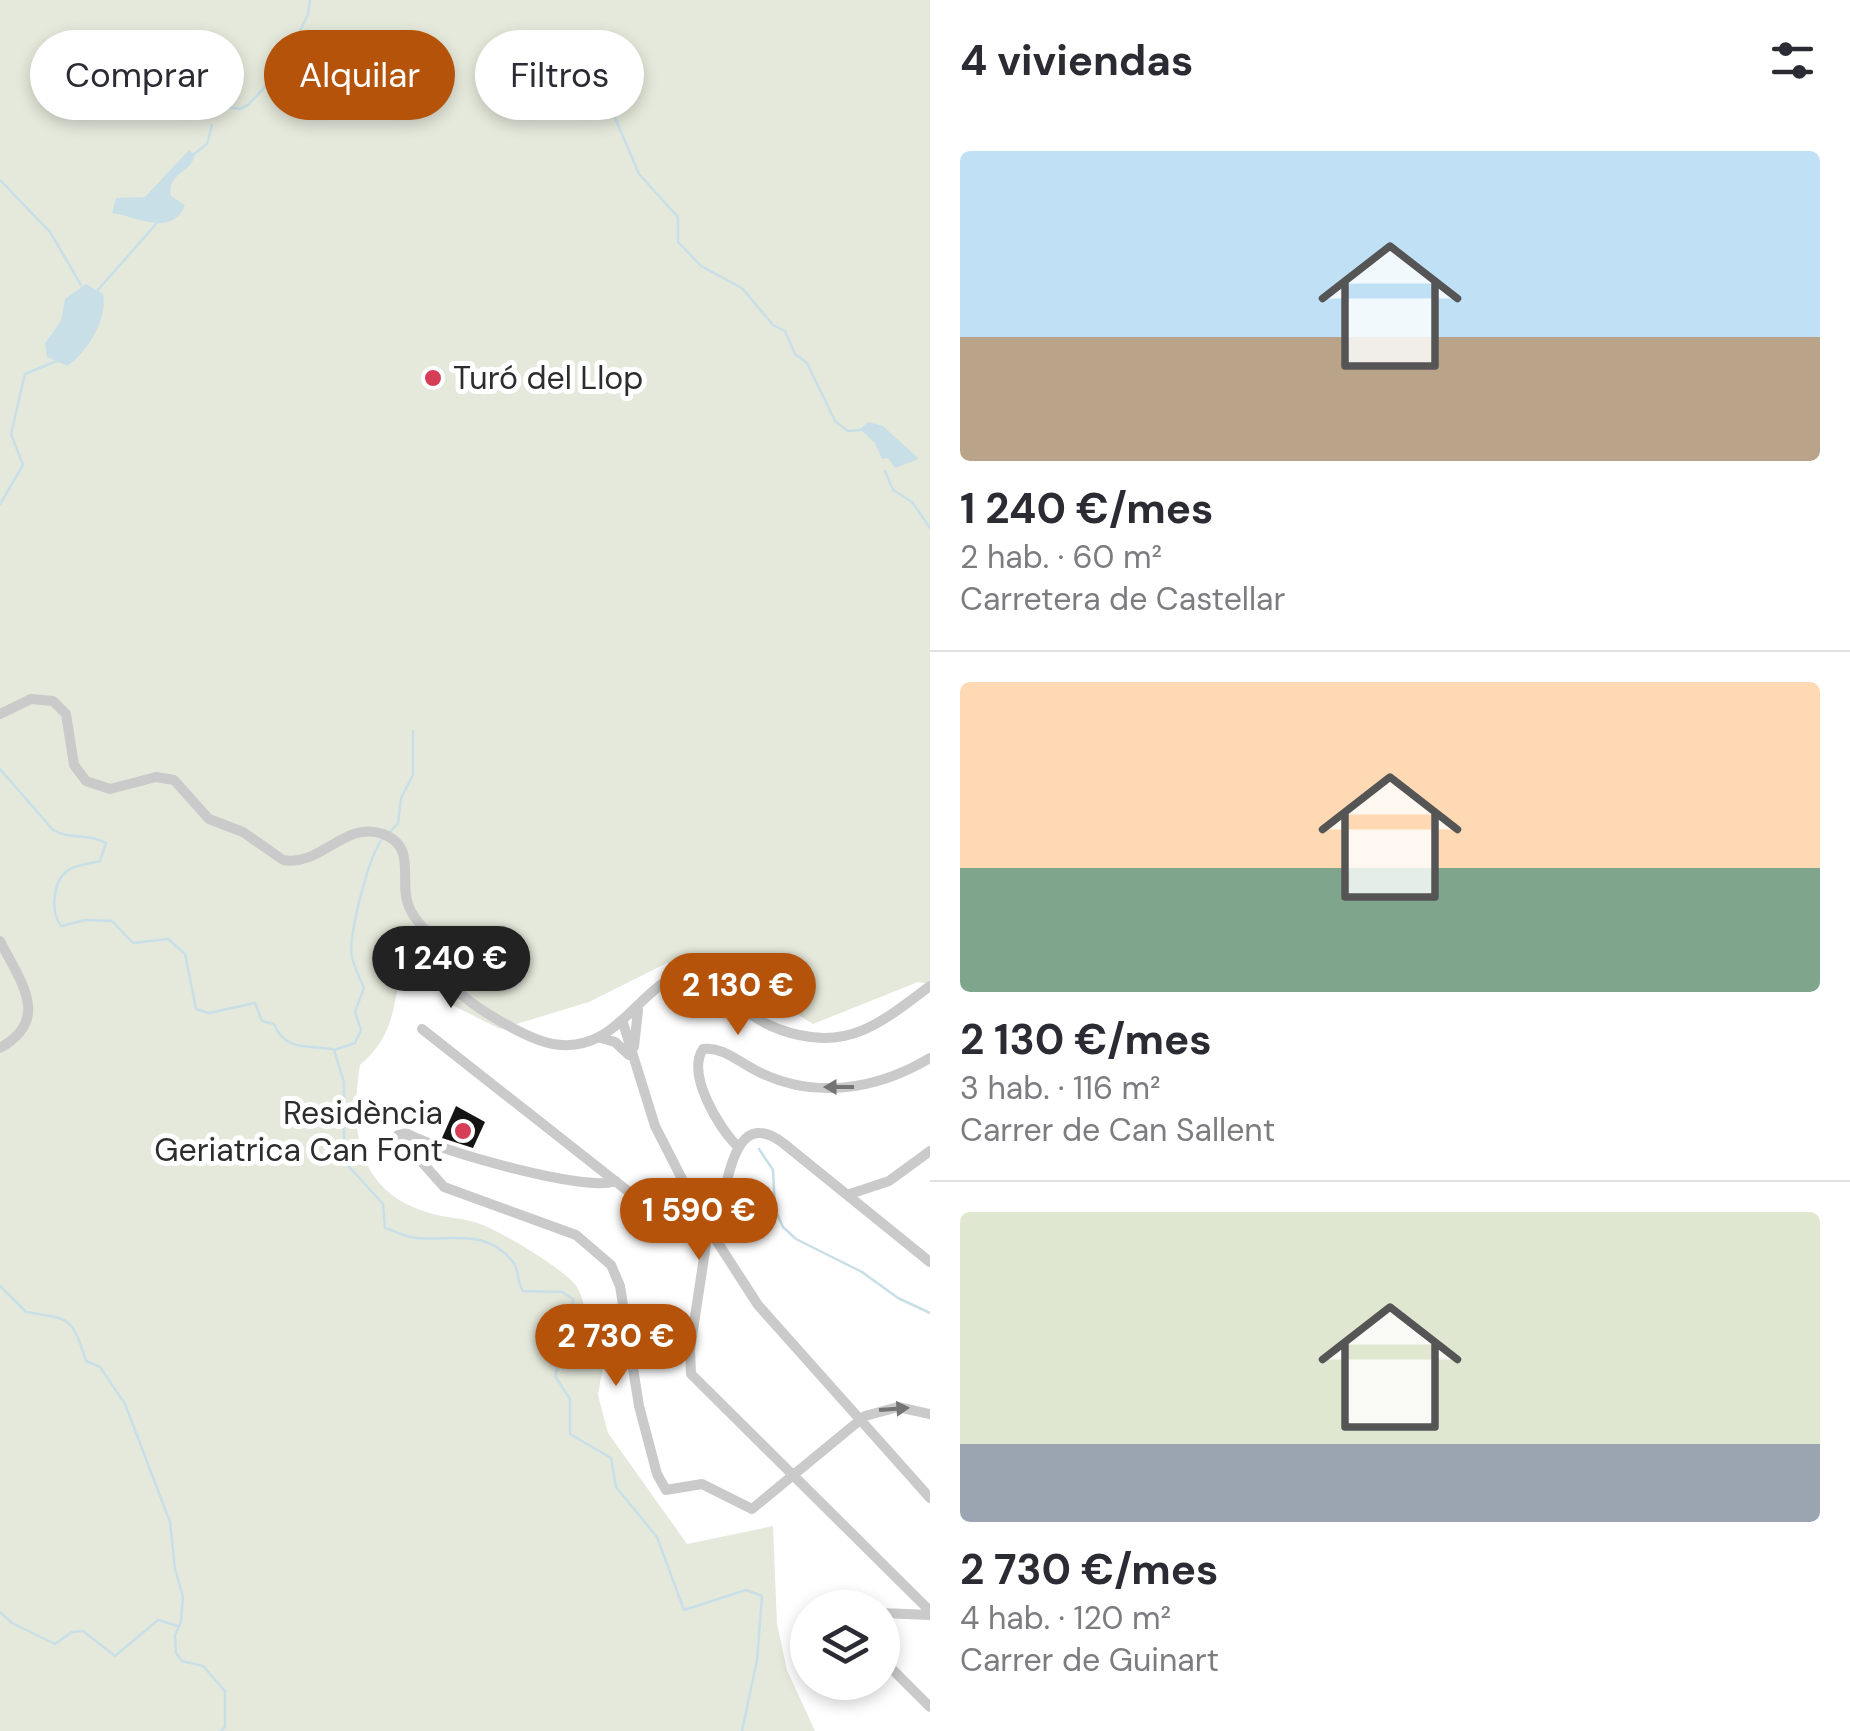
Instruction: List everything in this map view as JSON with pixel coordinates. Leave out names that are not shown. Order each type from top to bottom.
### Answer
[{"type":"street","points":[[0,714],[32,699],[53,701],[66,714],[74,764],[93,785],[110,790],[156,777],[174,780],[210,819],[244,832],[278,858],[305,860],[351,834],[376,832],[400,847],[406,860],[410,909],[431,937],[455,988],[498,1018],[546,1043],[576,1045],[601,1038],[674,978],[695,970],[712,978],[759,1021],[793,1034],[835,1039],[870,1028],[930,986]]},
{"type":"street","points":[[0,941],[22,986],[29,1016],[24,1030],[0,1048]]},
{"type":"street","points":[[634,1064],[639,1008]]},
{"type":"street","points":[[623,1022],[655,1126],[708,1235],[758,1305],[930,1498]]},
{"type":"street","points":[[422,1029],[681,1234],[708,1235]]},
{"type":"street","points":[[601,1038],[620,1046],[634,1064]]},
{"type":"street","points":[[737,1146],[702,1083],[698,1058],[702,1049],[719,1050],[770,1078],[837,1088],[862,1087],[901,1076],[930,1058]]},
{"type":"street","points":[[616,1181],[604,1185],[547,1175],[478,1158],[402,1132],[398,1136],[444,1187],[576,1235],[606,1259],[620,1286],[639,1406],[666,1490],[705,1485],[739,1506],[752,1509],[860,1420],[891,1407],[930,1414]]},
{"type":"street","points":[[930,1262],[770,1136],[753,1134],[737,1146],[708,1235],[690,1350],[691,1374],[930,1613]]},
{"type":"street","points":[[847,1195],[889,1181],[930,1151]]},
{"type":"street","points":[[900,1613],[930,1613]]},
{"type":"street","points":[[900,1677],[930,1707]]},
{"type":"shaded area","points":[[0,0],[930,0],[930,984],[918,982],[813,1024],[708,958],[677,958],[589,1002],[500,1029],[452,1005],[418,970],[398,986],[387,1030],[360,1065],[357,1091],[356,1115],[365,1159],[375,1178],[390,1193],[411,1206],[497,1232],[545,1260],[577,1287],[584,1308],[585,1347],[604,1361],[598,1395],[608,1433],[687,1544],[773,1526],[777,1624],[790,1677],[790,1700],[801,1700],[815,1731],[0,1731]]},
{"type":"water","points":[[189,150],[195,155],[193,161],[175,178],[170,189],[171,196],[185,205],[179,215],[171,221],[153,223],[112,213],[116,198],[145,197]]},
{"type":"water","points":[[86,284],[103,294],[102,313],[89,343],[67,366],[47,357],[45,343],[61,321],[65,299]]},
{"type":"water","points":[[868,422],[883,426],[919,459],[895,468],[888,458],[882,459],[875,443],[860,429]]},
{"type":"building","name":"Residència Geriatrica Can Font","points":[[456,1106],[485,1122],[473,1148],[442,1138]]},
{"type":"waterway","points":[[244,107],[283,68],[308,14],[310,0]]},
{"type":"waterway","points":[[616,120],[639,174],[678,217],[678,242],[701,266],[742,288],[773,325],[785,331],[795,354],[807,363],[835,421],[848,431],[861,430]]},
{"type":"waterway","points":[[193,155],[207,144],[212,125]]},
{"type":"waterway","points":[[0,180],[50,232],[81,285]]},
{"type":"waterway","points":[[96,292],[157,223]]},
{"type":"waterway","points":[[0,504],[23,465],[11,434],[25,374],[59,360]]},
{"type":"waterway","points":[[885,471],[893,490],[912,502],[930,528]]},
{"type":"waterway","points":[[389,833],[398,823],[401,798],[413,775],[413,731]]},
{"type":"waterway","points":[[0,769],[53,830],[106,843],[100,861],[71,869],[58,882],[55,906],[61,926],[85,920],[112,921],[133,943],[168,939],[185,954],[196,1009],[209,1013],[255,1003],[262,1021],[274,1024],[284,1039],[306,1047],[332,1049]]},
{"type":"waterway","points":[[383,838],[366,877],[353,932],[352,957],[364,988],[355,1012],[361,1030],[355,1043],[334,1050],[344,1082],[344,1161],[383,1204],[385,1228],[416,1238],[468,1238],[492,1244],[513,1262],[523,1291],[562,1292],[573,1299],[573,1316],[555,1376],[570,1399],[570,1434],[611,1458],[616,1487],[657,1537],[684,1610],[746,1590],[762,1596],[757,1660],[742,1731]]},
{"type":"waterway","points":[[759,1149],[773,1170],[775,1209],[783,1227],[796,1239],[862,1272],[898,1298],[930,1313]]},
{"type":"waterway","points":[[0,1286],[26,1312],[67,1322],[77,1335],[86,1361],[100,1367],[125,1404],[170,1522],[175,1569],[183,1597],[181,1622],[175,1635],[176,1653],[182,1661],[203,1666],[225,1691],[225,1727],[221,1731]]},
{"type":"waterway","points":[[0,1612],[12,1623],[55,1644],[72,1632],[83,1631],[115,1656],[158,1620],[178,1626]]},
{"type":"place","name":"Turó del Llop","points":[[433,378]]},
{"type":"place","name":"Residència Geriatrica Can Font","points":[[463,1131]]}]
